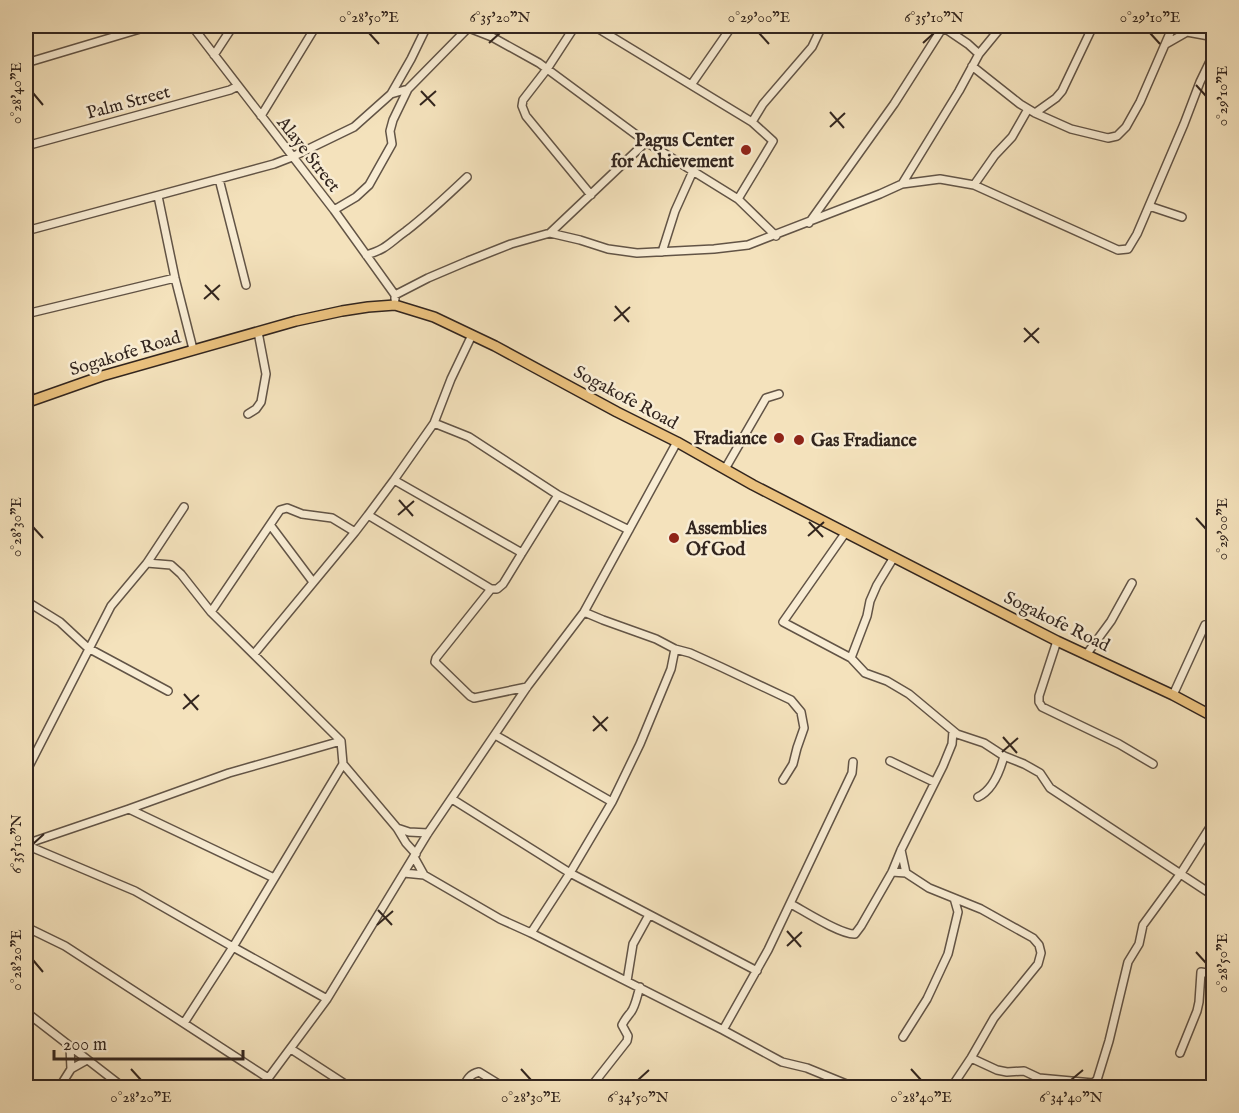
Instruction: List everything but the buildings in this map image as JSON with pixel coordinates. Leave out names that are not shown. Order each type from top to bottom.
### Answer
[{"type":"main road","name":"Sogakofe Road","points":[[28,403],[102,375],[193,349],[296,321],[395,300],[495,346],[677,442],[753,485],[1057,641],[1173,695],[1214,717]]},
{"type":"street","points":[[26,63],[150,26]]},
{"type":"street","name":"Alaye Street","points":[[192,26],[334,210],[395,300]]},
{"type":"street","points":[[214,55],[232,26]]},
{"type":"street","points":[[261,116],[316,26]]},
{"type":"street","points":[[26,231],[274,164],[354,126],[391,94],[427,26]]},
{"type":"street","points":[[575,26],[547,69],[523,100],[522,106],[526,116],[591,195]]},
{"type":"street","points":[[594,26],[752,122],[772,141],[738,199]]},
{"type":"street","points":[[691,85],[732,26]]},
{"type":"street","points":[[752,122],[763,104],[812,47],[822,26]]},
{"type":"street","points":[[808,223],[894,104],[941,26],[979,54]]},
{"type":"street","points":[[902,184],[979,54],[1002,26]]},
{"type":"street","points":[[974,185],[1031,111],[1056,98],[1062,91],[1094,26]]},
{"type":"street","points":[[972,66],[1020,105],[1031,111],[1071,129],[1108,138],[1117,136],[1126,127],[1140,102],[1173,26]]},
{"type":"street","points":[[334,210],[356,197],[369,184],[392,144],[390,131],[393,120],[408,89],[470,27],[523,53],[646,142],[738,199],[776,236]]},
{"type":"street","points":[[1166,44],[1187,32],[1212,37]]},
{"type":"street","points":[[550,233],[608,249],[637,253],[748,245],[776,236],[902,184],[939,179],[974,185],[1118,250],[1128,249],[1137,234],[1214,53]]},
{"type":"street","name":"Palm Street","points":[[26,146],[238,86]]},
{"type":"street","points":[[391,94],[408,89]]},
{"type":"street","points":[[395,300],[428,278],[511,244],[550,233],[646,142]]},
{"type":"street","points":[[662,252],[675,211],[693,171]]},
{"type":"street","points":[[366,255],[389,245],[422,219],[467,177]]},
{"type":"street","points":[[219,180],[246,285]]},
{"type":"street","points":[[158,196],[193,349]]},
{"type":"street","points":[[1149,206],[1182,217]]},
{"type":"street","points":[[26,314],[175,278]]},
{"type":"street","points":[[248,414],[261,402],[266,374],[258,332]]},
{"type":"street","points":[[254,654],[355,532],[434,423],[451,379],[472,335]]},
{"type":"street","points":[[26,379],[28,403]]},
{"type":"street","points":[[725,469],[766,398],[779,394]]},
{"type":"street","points":[[434,423],[469,437],[558,495],[629,530]]},
{"type":"street","points":[[261,1088],[327,999],[428,833],[527,687],[584,612],[677,442]]},
{"type":"street","points":[[394,480],[522,553]]},
{"type":"street","points":[[368,515],[491,589],[497,589],[503,585],[558,495]]},
{"type":"street","points":[[26,772],[27,763],[111,606],[147,563],[184,507]]},
{"type":"street","points":[[211,612],[280,510],[287,508],[302,514],[332,518],[355,532]]},
{"type":"street","points":[[271,526],[313,582]]},
{"type":"street","points":[[846,532],[783,622],[851,658],[865,673],[887,681],[909,694],[957,734],[984,743],[1004,756],[1040,773],[1050,788],[1214,896]]},
{"type":"street","points":[[851,658],[867,616],[870,601],[894,557]]},
{"type":"street","points":[[147,563],[171,564],[211,612],[341,741],[343,764],[397,828],[415,855],[424,875]]},
{"type":"street","points":[[1086,655],[1111,621],[1132,583]]},
{"type":"street","points":[[491,589],[435,662],[474,698],[527,687]]},
{"type":"street","points":[[27,604],[60,622],[88,648],[168,691]]},
{"type":"street","points":[[584,612],[690,653],[791,700],[801,712],[804,729],[793,764],[783,780]]},
{"type":"street","points":[[1173,695],[1205,625]]},
{"type":"street","points":[[1057,641],[1039,696],[1042,707],[1119,744],[1153,764]]},
{"type":"street","points":[[531,933],[612,802],[640,744],[671,669],[675,649]]},
{"type":"street","points":[[791,904],[832,926],[855,934],[892,872],[952,744],[953,731]]},
{"type":"street","points":[[495,735],[612,802]]},
{"type":"street","points":[[26,844],[230,773],[341,741]]},
{"type":"street","points":[[978,797],[987,793],[1004,756]]},
{"type":"street","points":[[890,761],[934,782]]},
{"type":"street","points":[[723,1030],[758,971],[791,904],[852,773],[853,762]]},
{"type":"street","points":[[184,1023],[233,947],[343,764]]},
{"type":"street","points":[[452,799],[570,873],[758,971]]},
{"type":"street","points":[[129,809],[274,878]]},
{"type":"street","points":[[971,1058],[997,1070],[1024,1071],[1039,1078],[1063,1084],[1097,1084],[1128,962],[1139,944],[1143,925],[1181,873],[1214,821]]},
{"type":"street","points":[[397,828],[409,832],[428,833]]},
{"type":"street","points":[[26,844],[135,891],[327,999]]},
{"type":"street","points":[[901,850],[906,873]]},
{"type":"street","points":[[892,872],[906,873],[929,888],[999,918],[1033,938],[1039,945],[1041,953],[1038,964],[994,1018],[951,1088]]},
{"type":"street","points":[[404,873],[424,875],[500,919],[640,987],[782,1062],[807,1068],[856,1088]]},
{"type":"street","points":[[903,1037],[927,999],[948,954],[958,912],[954,898]]},
{"type":"street","points":[[627,981],[633,944],[649,915]]},
{"type":"street","points":[[26,927],[65,946],[268,1078]]},
{"type":"street","points":[[1180,1053],[1199,1002],[1201,972],[1212,974],[1214,972]]},
{"type":"street","points":[[590,1088],[627,1041],[628,1036],[622,1025],[635,1003],[640,987]]},
{"type":"street","points":[[26,1012],[124,1088]]},
{"type":"street","points":[[70,1047],[71,1069]]},
{"type":"street","points":[[291,1048],[351,1088]]},
{"type":"street","points":[[59,1088],[71,1069],[87,1060]]},
{"type":"street","points":[[463,1088],[473,1073],[479,1072],[505,1088]]},
{"type":"street","points":[[1034,1088],[1039,1078]]},
{"type":"place","name":"Pagus Center for Achievement","points":[[746,150]]},
{"type":"place","name":"Fradiance","points":[[779,438]]},
{"type":"place","name":"Gas Fradiance","points":[[799,440]]},
{"type":"place","name":"Assemblies Of God","points":[[674,538]]}]
